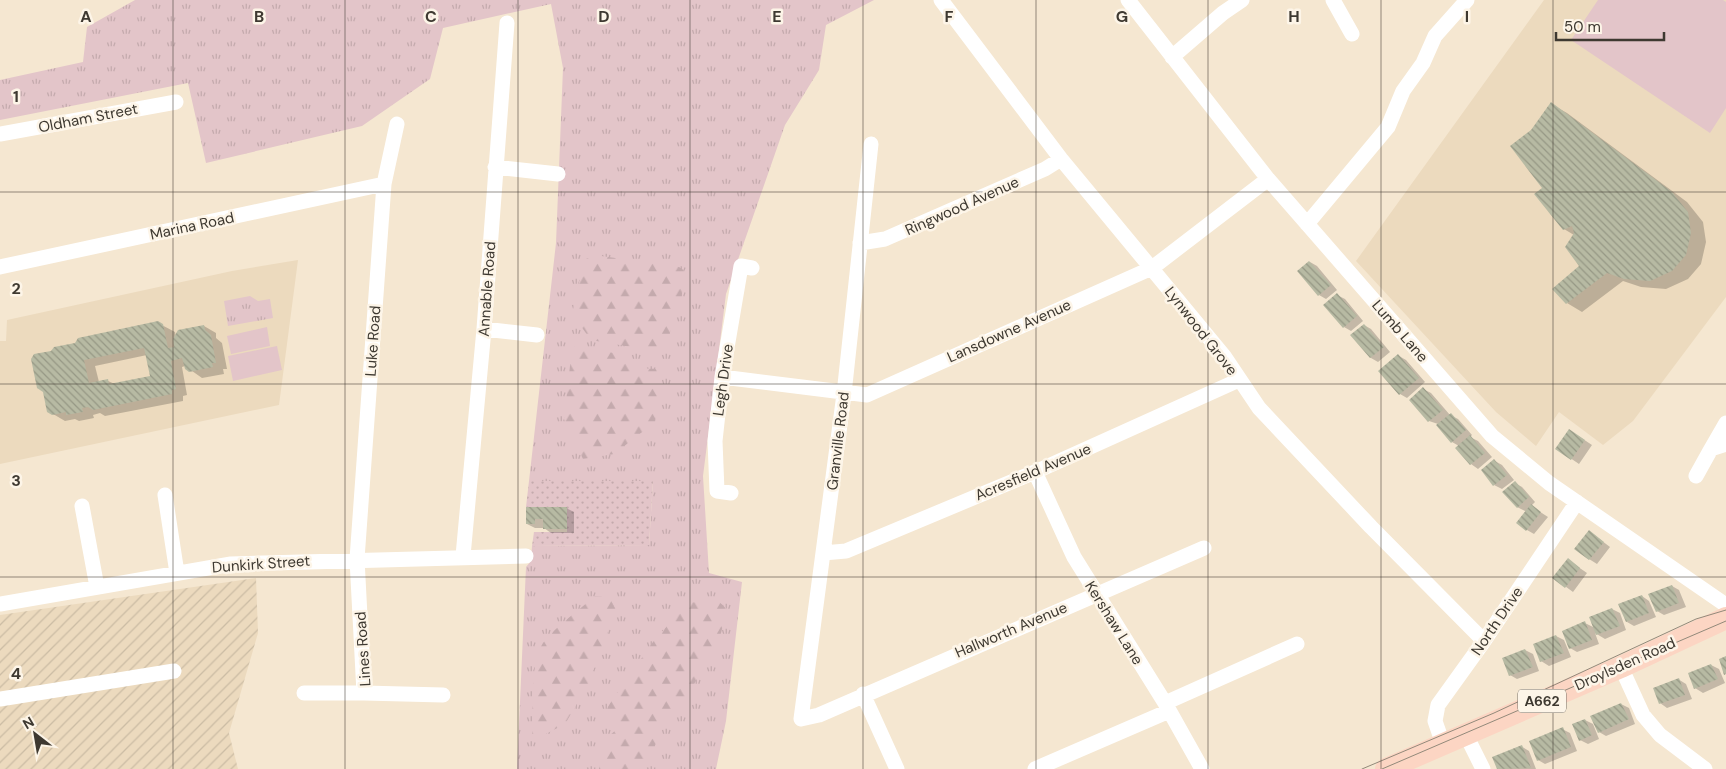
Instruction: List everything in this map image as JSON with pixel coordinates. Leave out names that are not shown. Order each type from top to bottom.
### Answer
[{"type":"main road","name":"Droylsden Road","points":[[1386,769],[1621,667],[1726,618]]},
{"type":"main road","points":[[1698,632],[1726,633]]},
{"type":"street","name":"Lynwood Grove","points":[[941,0],[1061,159],[1224,356],[1259,408],[1371,527],[1484,641]]},
{"type":"street","name":"Lumb Lane","points":[[1128,0],[1268,179],[1492,436],[1548,483],[1726,605]]},
{"type":"street","points":[[1333,0],[1352,34]]},
{"type":"street","points":[[1307,224],[1388,127],[1403,91],[1423,63],[1435,36],[1467,0]]},
{"type":"street","points":[[1172,56],[1222,13],[1240,1]]},
{"type":"street","name":"Annable Road","points":[[463,556],[484,329],[507,23]]},
{"type":"street","name":"Oldham Street","points":[[0,134],[176,102]]},
{"type":"street","name":"Luke Road","points":[[357,559],[384,184],[397,124]]},
{"type":"street","name":"Granville Road","points":[[819,715],[800,719],[844,394],[871,144]]},
{"type":"street","name":"Ringwood Avenue","points":[[860,243],[885,239],[1045,169],[1061,159]]},
{"type":"street","points":[[495,167],[558,174]]},
{"type":"street","name":"Lansdowne Avenue","points":[[722,377],[844,394],[867,395],[1152,268],[1268,179]]},
{"type":"street","name":"Marina Road","points":[[0,267],[384,184]]},
{"type":"street","name":"Legh Drive","points":[[731,494],[717,491],[715,441],[722,377],[741,266],[752,268]]},
{"type":"street","points":[[484,329],[536,335]]},
{"type":"street","name":"Acresfield Avenue","points":[[823,553],[846,551],[1035,472],[1239,380]]},
{"type":"street","points":[[1696,476],[1726,423]]},
{"type":"street","points":[[1711,449],[1726,444]]},
{"type":"street","name":"Kershaw Lane","points":[[1035,472],[1074,557],[1167,707],[1202,769]]},
{"type":"street","points":[[165,495],[176,573]]},
{"type":"street","name":"North Drive","points":[[1444,744],[1435,721],[1438,705],[1484,641],[1577,502]]},
{"type":"street","points":[[82,506],[96,587]]},
{"type":"street","name":"Hallworth Avenue","points":[[819,715],[1095,593],[1204,548]]},
{"type":"street","name":"Dunkirk Street","points":[[0,604],[231,564],[463,556],[526,556]]},
{"type":"street","name":"Lines Road","points":[[357,559],[364,693],[443,695]]},
{"type":"street","points":[[1035,769],[1297,644]]},
{"type":"street","points":[[1621,667],[1643,715],[1660,735],[1705,769]]},
{"type":"street","points":[[0,699],[174,672]]},
{"type":"street","points":[[304,693],[364,693]]},
{"type":"street","points":[[863,694],[897,769]]},
{"type":"street","points":[[1466,735],[1483,769]]},
{"type":"shaded area","points":[[1544,0],[1726,0],[1726,297],[1633,421],[1603,445],[1559,412],[1536,446],[1496,412],[1356,261]]},
{"type":"shaded area","points":[[298,260],[279,405],[0,464],[0,341],[6,341],[7,320],[232,271]]},
{"type":"shaded area","points":[[256,578],[258,633],[229,733],[238,769],[0,769],[0,615]]},
{"type":"green space","points":[[135,0],[874,0],[826,25],[819,70],[785,125],[726,294],[703,476],[709,573],[742,582],[726,721],[716,769],[517,769],[526,567],[531,561],[532,546],[649,545],[653,481],[529,481],[556,243],[563,68],[551,4],[443,28],[430,79],[362,126],[206,163],[188,83],[0,120],[0,80],[83,62],[87,27]]},
{"type":"green space","points":[[1598,0],[1723,0],[1726,2],[1726,108],[1710,133],[1571,40]]},
{"type":"green space","points":[[594,255],[679,267],[688,273],[667,343],[661,349],[631,347],[591,340],[572,314],[584,260]]},
{"type":"green space","points":[[250,296],[258,301],[270,299],[273,318],[228,326],[224,301]]},
{"type":"green space","points":[[267,327],[270,346],[231,354],[227,336]]},
{"type":"green space","points":[[577,345],[618,354],[627,363],[638,368],[663,369],[655,422],[614,454],[583,459],[564,419],[572,348]]},
{"type":"green space","points":[[277,346],[282,370],[233,381],[228,356]]},
{"type":"green space","points":[[529,481],[653,481],[649,545],[532,546],[534,532],[567,532],[567,507],[526,507]]},
{"type":"green space","points":[[595,596],[610,597],[616,610],[588,685],[565,724],[540,737],[532,735],[534,674],[539,651],[543,643],[555,630]]},
{"type":"green space","points":[[717,600],[727,609],[719,641],[690,691],[665,722],[645,769],[599,769],[603,741],[616,730],[615,719],[607,710],[608,706],[653,642],[687,603]]},
{"type":"building","points":[[1551,102],[1672,192],[1688,212],[1691,233],[1686,255],[1672,271],[1650,281],[1624,279],[1607,273],[1566,304],[1552,289],[1579,266],[1565,247],[1574,233],[1572,226],[1563,230],[1534,194],[1542,188],[1510,146],[1531,130]]},
{"type":"building","points":[[1309,261],[1331,285],[1318,296],[1297,271]]},
{"type":"building","points":[[1337,293],[1357,316],[1343,328],[1323,305]]},
{"type":"building","points":[[158,321],[163,324],[168,348],[174,347],[173,339],[178,330],[204,325],[205,330],[211,335],[216,363],[212,363],[213,367],[189,372],[185,369],[182,358],[171,361],[176,389],[172,390],[172,394],[93,410],[88,407],[82,408],[83,412],[66,415],[66,412],[52,415],[47,412],[43,392],[37,388],[31,359],[34,354],[51,351],[54,347],[75,343],[78,338]],"holes":[[[144,348],[150,376],[109,384],[108,379],[89,383],[84,360]]]},
{"type":"building","points":[[1364,324],[1384,347],[1370,358],[1350,335]]},
{"type":"building","points":[[1398,354],[1419,378],[1399,395],[1378,371]]},
{"type":"building","points":[[1423,387],[1443,410],[1428,422],[1409,400]]},
{"type":"building","points":[[1451,413],[1466,430],[1451,443],[1436,425]]},
{"type":"building","points":[[1569,429],[1585,440],[1571,460],[1555,449]]},
{"type":"building","points":[[1470,435],[1485,453],[1470,465],[1455,448]]},
{"type":"building","points":[[1494,459],[1507,475],[1493,486],[1481,470]]},
{"type":"building","points":[[1515,481],[1529,497],[1517,508],[1502,492]]},
{"type":"building","points":[[1531,504],[1541,512],[1526,531],[1516,523]]},
{"type":"building","points":[[526,507],[567,507],[567,529],[543,529],[543,519],[535,519],[535,524],[526,524]]},
{"type":"building","points":[[1589,530],[1604,542],[1589,560],[1574,549]]},
{"type":"building","points":[[1568,558],[1580,568],[1565,588],[1552,578]]},
{"type":"building","points":[[1672,585],[1679,603],[1656,612],[1648,594]]},
{"type":"building","points":[[1642,595],[1649,613],[1626,622],[1618,604]]},
{"type":"building","points":[[1612,608],[1620,626],[1596,635],[1589,617]]},
{"type":"building","points":[[1585,621],[1592,640],[1569,649],[1562,631]]},
{"type":"building","points":[[1556,635],[1564,653],[1540,662],[1533,644]]},
{"type":"building","points":[[1525,649],[1533,667],[1509,676],[1502,658]]},
{"type":"building","points":[[1726,656],[1726,674],[1724,675],[1719,659]]},
{"type":"building","points":[[1711,664],[1718,679],[1694,689],[1688,673]]},
{"type":"building","points":[[1679,678],[1685,695],[1659,704],[1653,688]]},
{"type":"building","points":[[1621,703],[1629,719],[1598,733],[1590,716]]},
{"type":"building","points":[[1585,719],[1592,735],[1579,741],[1572,724]]},
{"type":"building","points":[[1563,727],[1571,747],[1537,761],[1529,741]]},
{"type":"building","points":[[1522,745],[1531,768],[1497,769],[1492,757]]},
{"type":"tram line","points":[[1362,769],[1494,713],[1696,619],[1726,610]]},
{"type":"tram line","points":[[1382,769],[1726,621]]}]
